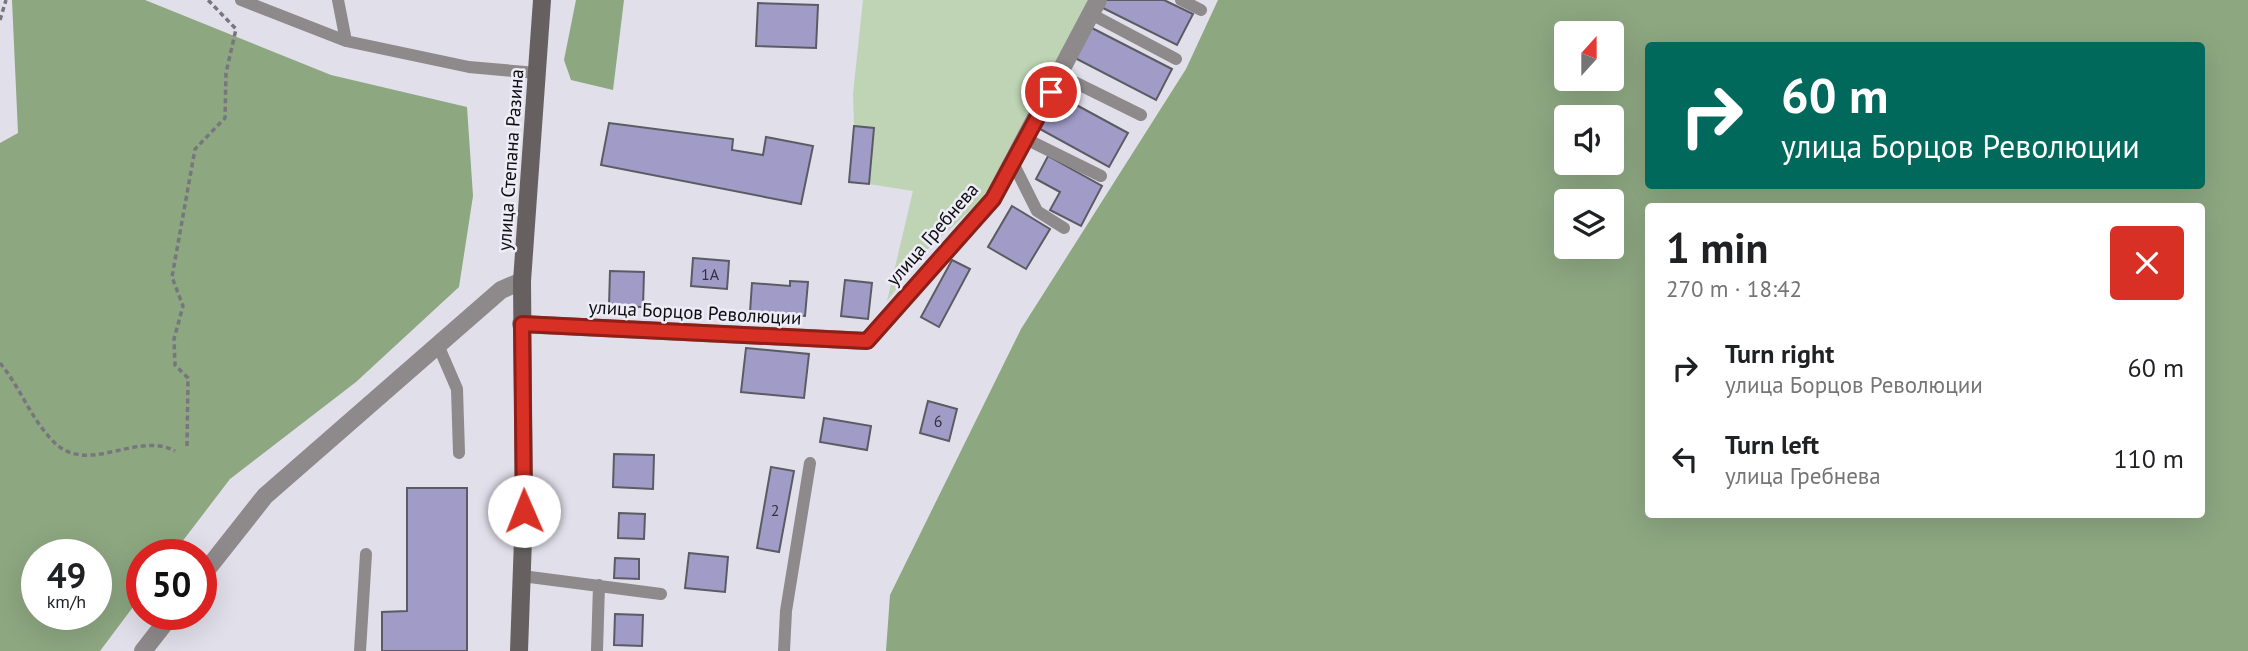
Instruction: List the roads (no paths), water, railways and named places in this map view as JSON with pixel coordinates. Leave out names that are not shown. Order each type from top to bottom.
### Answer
[{"type":"main road","name":"улица Степана Разина","points":[[519,651],[522,576],[522,281],[542,0]]},
{"type":"street","name":"улица Гребнева","points":[[867,341],[993,199],[1094,7]]},
{"type":"street","points":[[217,557],[265,496],[501,289],[522,281]]},
{"type":"street","name":"улица Борцов Революции","points":[[522,324],[867,341]]},
{"type":"street","points":[[144,651],[160,630]]},
{"type":"lane","points":[[241,0],[346,41],[469,67],[537,73]]},
{"type":"lane","points":[[338,0],[346,41]]},
{"type":"lane","points":[[1181,0],[1201,10]]},
{"type":"lane","points":[[1094,7],[1176,59]]},
{"type":"lane","points":[[1060,75],[1141,116]]},
{"type":"lane","points":[[1026,139],[1101,176]]},
{"type":"lane","points":[[1013,163],[1037,211],[1064,228]]},
{"type":"lane","points":[[438,345],[457,389],[460,453]]},
{"type":"lane","points":[[784,651],[786,611],[810,463]]},
{"type":"lane","points":[[360,651],[366,554]]},
{"type":"lane","points":[[522,576],[661,594]]},
{"type":"lane","points":[[597,651],[599,585]]}]
